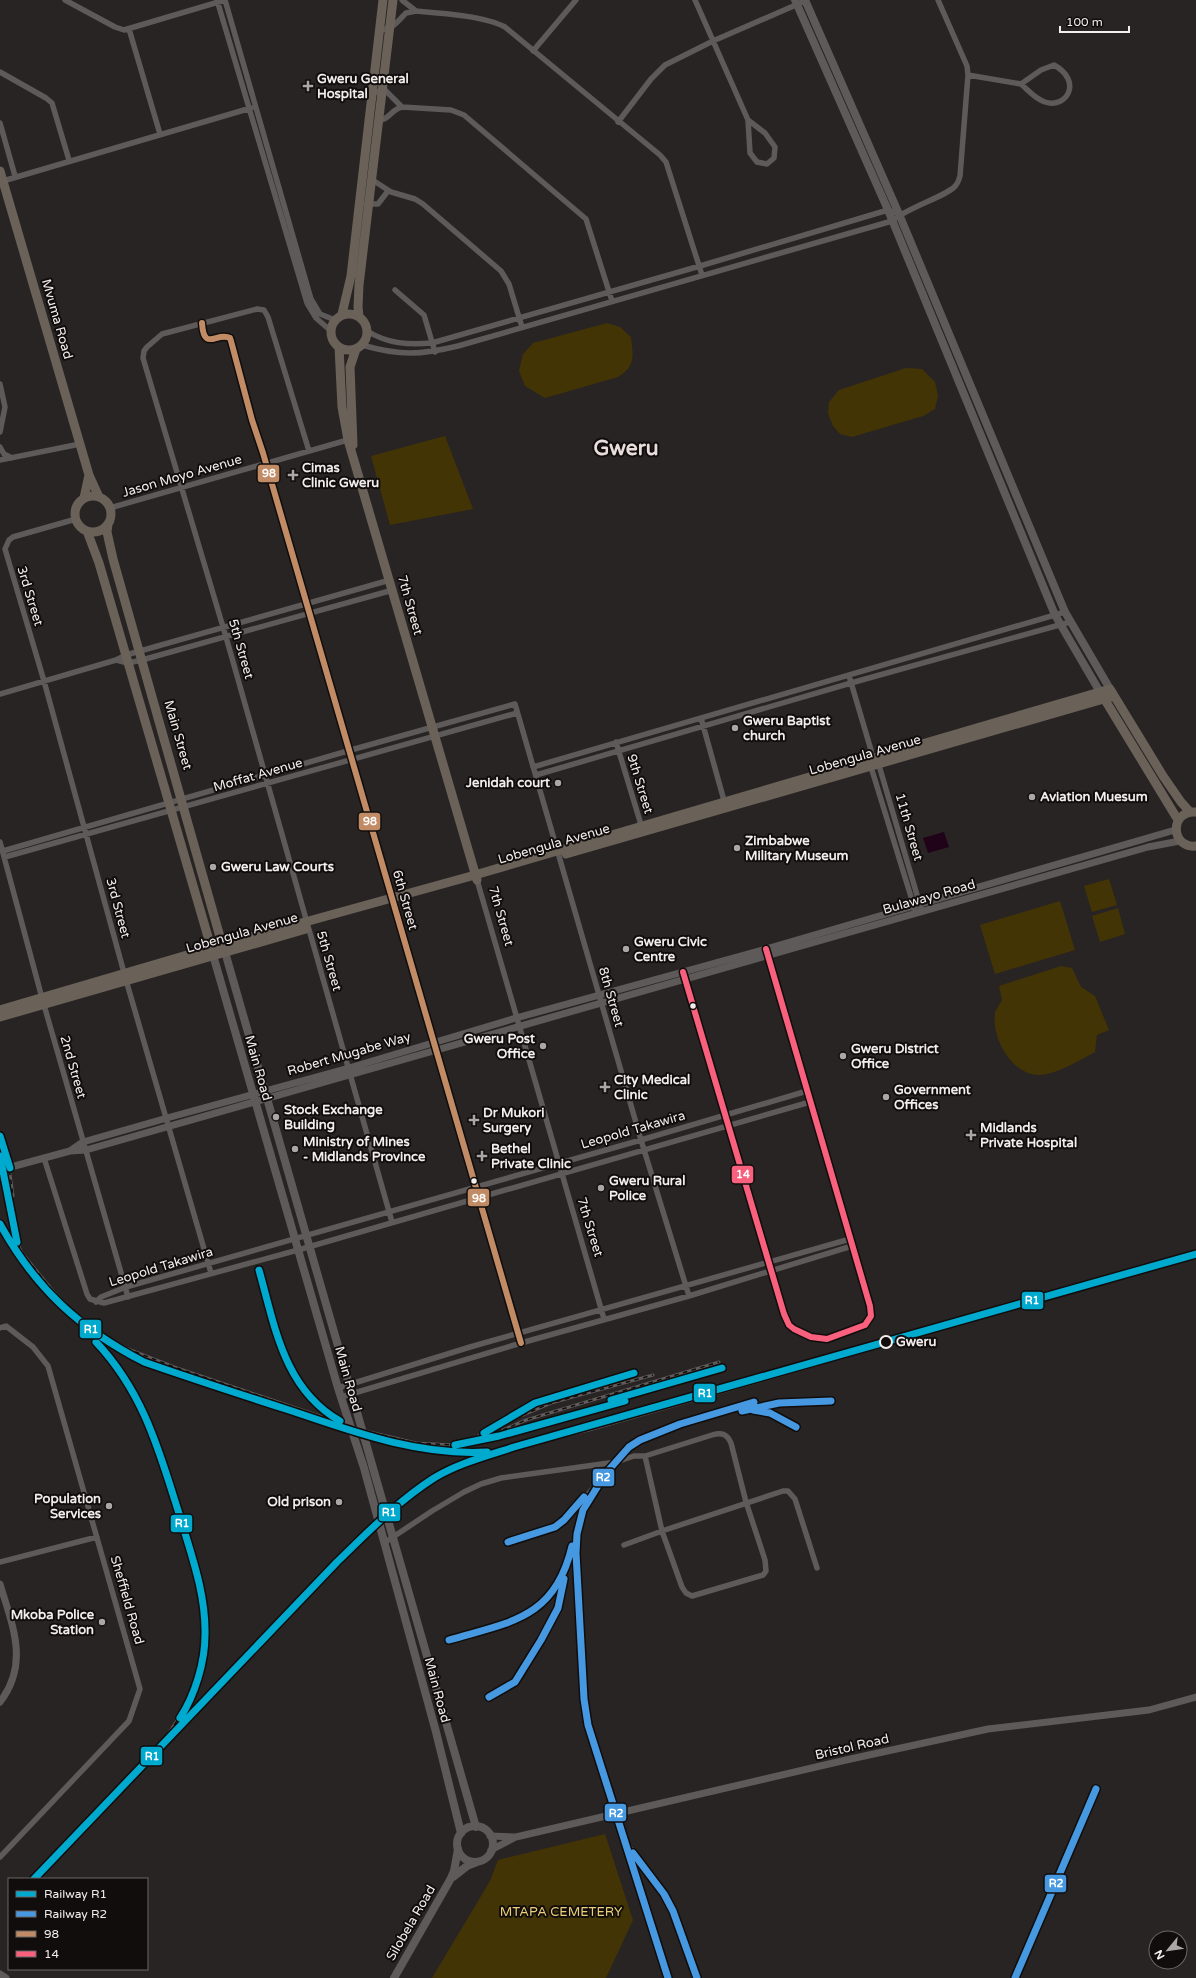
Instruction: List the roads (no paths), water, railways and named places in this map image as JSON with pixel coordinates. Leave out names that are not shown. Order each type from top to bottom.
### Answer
[{"type":"highway","points":[[367,178],[369,118],[383,0]]},
{"type":"highway","points":[[364,204],[351,276],[338,317],[331,331],[331,337],[339,347],[350,350],[359,347],[365,341],[368,331],[366,325],[359,316],[358,308],[364,204],[367,178],[378,121],[393,0]]},
{"type":"highway","name":"Mvuma Road","points":[[0,171],[89,475],[99,497]]},
{"type":"highway","points":[[338,317],[354,314],[359,316]]},
{"type":"highway","name":"7th Street","points":[[339,347],[342,407],[352,452],[393,590],[432,732],[476,877]]},
{"type":"highway","name":"7th Street","points":[[350,439],[350,367],[359,347]]},
{"type":"highway","name":"Mvuma Road","points":[[84,498],[89,475]]},
{"type":"highway","points":[[110,508],[104,500],[99,497],[89,496],[84,498],[77,507],[76,519],[78,524],[88,531],[100,563],[141,711],[212,952]]},
{"type":"highway","name":"Main Street","points":[[110,508],[110,519],[107,532],[224,948]]},
{"type":"highway","points":[[88,531],[99,531],[108,524]]},
{"type":"highway","points":[[100,563],[114,559]]},
{"type":"highway","points":[[113,609],[127,606]]},
{"type":"highway","points":[[1112,692],[1163,776],[1181,802],[1193,812]]},
{"type":"highway","name":"Lobengula Avenue","points":[[0,1017],[43,1001],[224,948],[643,829],[874,759],[1112,692]]},
{"type":"highway","points":[[1102,696],[1178,820]]},
{"type":"highway","points":[[141,711],[156,707]]},
{"type":"highway","points":[[156,758],[170,755]]},
{"type":"highway","points":[[1193,812],[1181,816],[1175,830],[1180,841],[1188,846],[1196,846]]},
{"type":"highway","points":[[184,857],[197,853]]},
{"type":"highway","points":[[196,897],[208,893]]},
{"type":"highway","name":"Lobengula Avenue","points":[[0,1010],[43,1001]]},
{"type":"main road","points":[[805,0],[899,214],[1065,612],[1112,692]]},
{"type":"main road","points":[[796,2],[888,210],[1055,615],[1102,696]]},
{"type":"main road","name":"Main Road","points":[[224,948],[310,1246],[348,1385],[476,1827]]},
{"type":"main road","name":"Main Road","points":[[212,952],[338,1388],[364,1468],[436,1732],[461,1833]]},
{"type":"main road","points":[[320,1324],[331,1323]]},
{"type":"main road","points":[[405,1619],[415,1616]]},
{"type":"main road","points":[[476,1827],[487,1832],[490,1836],[492,1845],[486,1858],[478,1862],[465,1859],[458,1849],[457,1841],[461,1833],[469,1828],[476,1827]]},
{"type":"main road","name":"Silobela Road","points":[[394,1978],[450,1880],[454,1871],[458,1849]]},
{"type":"main road","name":"Silobela Road","points":[[450,1880],[459,1871],[478,1862]]},
{"type":"street","points":[[65,0],[120,30],[129,29],[225,0],[297,257],[307,303],[331,331]]},
{"type":"street","points":[[402,0],[416,11]]},
{"type":"street","points":[[533,50],[576,0]]},
{"type":"street","points":[[695,0],[748,120],[750,153],[757,162],[767,164],[774,158],[775,147],[768,137],[748,120]]},
{"type":"street","points":[[618,122],[658,71],[679,57],[796,2],[805,0]]},
{"type":"street","points":[[359,347],[398,353],[415,354],[435,352],[892,221],[899,214],[949,192],[956,186],[960,176],[968,75],[962,51],[938,0]]},
{"type":"street","points":[[218,1],[249,108],[297,257]]},
{"type":"street","points":[[379,30],[389,28],[397,24],[406,13],[416,11],[499,23],[512,32],[618,122],[660,155],[666,162],[702,275]]},
{"type":"street","points":[[129,29],[160,134]]},
{"type":"street","points":[[968,75],[1021,84],[1036,98],[1052,104],[1062,100],[1067,95],[1070,84],[1069,78],[1062,70],[1054,65],[1041,70],[1021,84]]},
{"type":"street","points":[[0,72],[46,98],[52,103],[69,160]]},
{"type":"street","points":[[372,94],[382,89],[387,91],[402,107]]},
{"type":"street","points":[[3,181],[69,160],[255,106]]},
{"type":"street","points":[[369,118],[378,121],[387,118],[394,109],[402,107],[452,110],[464,115],[580,213],[589,226],[612,301]]},
{"type":"street","points":[[0,124],[16,176]]},
{"type":"street","points":[[367,178],[388,191],[423,204],[501,271],[509,284],[522,327]]},
{"type":"street","points":[[364,204],[375,205],[380,203],[388,191]]},
{"type":"street","points":[[368,331],[386,340],[404,344],[432,343],[609,293],[888,210],[899,214]]},
{"type":"street","points":[[791,239],[794,249]]},
{"type":"street","points":[[395,290],[420,310],[426,320],[435,352]]},
{"type":"street","name":"5th Street","points":[[309,451],[268,317],[264,310],[257,309],[162,334],[152,341],[144,352],[143,358],[183,487],[392,1222]]},
{"type":"street","points":[[318,316],[338,317]]},
{"type":"street","name":"6th Street","points":[[202,323],[203,333],[210,340],[226,336],[230,338],[265,464],[351,750],[521,1343]]},
{"type":"street","points":[[0,384],[5,407],[0,432]]},
{"type":"street","name":"Jason Moyo Avenue","points":[[110,508],[350,439]]},
{"type":"street","points":[[0,460],[80,444]]},
{"type":"street","points":[[0,447],[4,454],[14,458]]},
{"type":"street","name":"3rd Street","points":[[76,519],[13,537],[9,540],[5,549],[85,826],[125,977],[212,1273]]},
{"type":"street","points":[[0,694],[116,660],[141,656],[223,628],[390,580]]},
{"type":"street","points":[[127,659],[226,638],[393,590]]},
{"type":"street","points":[[533,767],[1065,612]]},
{"type":"street","points":[[536,775],[781,703],[1070,622]]},
{"type":"street","points":[[1000,631],[1003,640]]},
{"type":"street","name":"11th Street","points":[[848,674],[919,912]]},
{"type":"street","points":[[778,695],[781,703]]},
{"type":"street","name":"Moffat Avenue","points":[[5,857],[87,834],[184,803],[267,784],[353,759],[515,704]]},
{"type":"street","name":"8th Street","points":[[515,704],[641,1140],[689,1296]]},
{"type":"street","name":"Moffat Avenue","points":[[3,851],[85,826],[184,803],[264,775],[351,750],[517,713]]},
{"type":"street","points":[[701,718],[726,804]]},
{"type":"street","points":[[658,730],[660,738]]},
{"type":"street","name":"9th Street","points":[[616,742],[643,829]]},
{"type":"street","name":"Bulawayo Road","points":[[685,980],[916,904],[1175,830]]},
{"type":"street","points":[[1145,838],[1148,847]]},
{"type":"street","name":"Bulawayo Road","points":[[683,972],[767,952],[919,912],[1148,847],[1180,841]]},
{"type":"street","name":"2nd Street","points":[[0,842],[43,1001],[128,1297]]},
{"type":"street","name":"7th Street","points":[[476,877],[604,1319]]},
{"type":"street","points":[[683,972],[770,1271],[786,1320],[789,1325],[798,1331],[811,1337],[827,1339],[865,1325],[871,1316],[870,1306],[767,952]]},
{"type":"street","name":"Robert Mugabe Way","points":[[70,1151],[83,1142],[167,1118],[254,1097],[435,1046],[518,1026],[683,972]]},
{"type":"street","name":"Robert Mugabe Way","points":[[435,1046],[516,1018],[685,980]]},
{"type":"street","name":"Leopold Takawira","points":[[96,1302],[101,1297],[126,1287],[476,1188],[807,1091]]},
{"type":"street","name":"Robert Mugabe Way","points":[[0,1170],[70,1151],[86,1150],[169,1126],[254,1097]]},
{"type":"street","name":"Leopold Takawira","points":[[96,1302],[104,1303],[128,1297],[298,1250],[810,1102]]},
{"type":"street","points":[[44,1158],[87,1294],[90,1299],[96,1302]]},
{"type":"street","points":[[338,1388],[685,1284],[850,1239]]},
{"type":"street","points":[[341,1396],[604,1319],[689,1296],[852,1246]]},
{"type":"street","name":"Sheffield Road","points":[[0,1328],[6,1326],[33,1347],[48,1366],[140,1689],[129,1720],[0,1857]]},
{"type":"street","points":[[431,1359],[434,1369]]},
{"type":"street","points":[[384,1543],[464,1492],[488,1482],[501,1478],[616,1462],[634,1456],[645,1456],[717,1433],[726,1435],[730,1443],[746,1502],[765,1560],[766,1571],[761,1576],[692,1596],[686,1593],[682,1587],[662,1531],[645,1456]]},
{"type":"street","points":[[624,1545],[746,1502],[783,1491],[791,1493],[795,1499],[816,1568]]},
{"type":"street","points":[[0,1562],[97,1537]]},
{"type":"street","points":[[0,1584],[16,1641],[17,1654],[9,1687],[0,1702]]},
{"type":"street","name":"Bristol Road","points":[[491,1850],[516,1837],[846,1760],[988,1730],[1149,1710],[1196,1697]]},
{"type":"street","name":"Bristol Road","points":[[490,1836],[516,1837]]},
{"type":"street","points":[[0,1974],[6,1978]]},
{"type":"railway","points":[[0,1136],[9,1167],[13,1196]]},
{"type":"railway","points":[[0,1156],[16,1240],[22,1253],[70,1309],[109,1339],[128,1349],[174,1367],[361,1430],[416,1443],[453,1445],[499,1436],[625,1401]]},
{"type":"railway","points":[[514,1447],[589,1430],[1196,1256]]},
{"type":"railway","points":[[259,1270],[276,1332],[291,1369],[302,1387],[316,1403],[333,1417]]},
{"type":"railway","points":[[68,1313],[118,1368],[140,1403],[164,1464],[198,1572],[204,1605],[205,1621],[203,1655],[199,1671],[188,1700],[173,1727],[154,1754]]},
{"type":"railway","points":[[503,1430],[526,1420],[719,1362]]},
{"type":"railway","points":[[616,1399],[722,1368]]},
{"type":"railway","points":[[478,1436],[535,1403],[634,1373]]},
{"type":"railway","points":[[523,1415],[551,1403],[653,1375]]},
{"type":"railway","points":[[739,1412],[779,1403],[831,1401]]},
{"type":"railway","points":[[668,1978],[588,1725],[584,1699],[576,1553],[577,1534],[583,1510],[606,1473],[629,1447],[640,1440],[680,1424],[754,1402]]},
{"type":"railway","points":[[755,1410],[770,1413],[796,1427]]},
{"type":"railway","points":[[508,1542],[555,1527],[564,1520],[591,1489]]},
{"type":"railway","points":[[449,1640],[493,1628],[528,1613],[542,1602],[555,1588],[564,1569],[572,1544]]},
{"type":"railway","points":[[489,1697],[515,1682],[541,1640],[558,1608],[565,1575]]},
{"type":"railway","points":[[1015,1978],[1096,1789]]},
{"type":"railway","points":[[629,1845],[664,1894],[673,1911],[697,1978]]},
{"type":"rail line","name":"R1","points":[[0,1136],[10,1168]]},
{"type":"rail line","name":"R1","points":[[0,1156],[17,1242]]},
{"type":"rail line","name":"R1","points":[[0,1224],[28,1268],[61,1305],[99,1336],[144,1362],[339,1427],[387,1441],[437,1450],[487,1452]]},
{"type":"rail line","name":"R1","points":[[35,1878],[337,1562],[396,1507],[434,1478],[473,1460],[514,1447],[1196,1254]]},
{"type":"rail line","name":"R1","points":[[259,1270],[284,1355],[294,1374],[306,1392],[321,1408],[340,1421]]},
{"type":"rail line","name":"R1","points":[[96,1342],[127,1382],[149,1426],[166,1472],[194,1562],[201,1591],[205,1620],[205,1645],[195,1689],[180,1718]]},
{"type":"rail line","name":"R1","points":[[611,1400],[722,1368]]},
{"type":"rail line","name":"R1","points":[[484,1433],[535,1403],[634,1373]]},
{"type":"rail line","name":"R1","points":[[455,1445],[499,1436],[625,1401]]},
{"type":"rail line","name":"R2","points":[[742,1411],[779,1403],[831,1401]]},
{"type":"rail line","name":"R2","points":[[668,1978],[588,1725],[584,1699],[576,1553],[577,1534],[583,1510],[606,1473],[629,1447],[640,1440],[680,1424],[754,1402]]},
{"type":"rail line","name":"R2","points":[[753,1410],[770,1413],[796,1427]]},
{"type":"rail line","name":"R2","points":[[508,1542],[555,1527],[564,1520],[584,1497]]},
{"type":"rail line","name":"R2","points":[[449,1640],[510,1622],[527,1614],[542,1603],[554,1589],[564,1570],[572,1546]]},
{"type":"rail line","name":"R2","points":[[489,1697],[515,1682],[541,1640],[558,1608],[564,1579]]},
{"type":"rail line","name":"R2","points":[[1015,1978],[1096,1789]]},
{"type":"rail line","name":"R2","points":[[633,1853],[664,1894],[673,1911],[697,1978]]},
{"type":"place","name":"Gweru General Hospital","points":[[308,86]]},
{"type":"place","name":"Cimas Clinic Gweru","points":[[293,475]]},
{"type":"place","name":"Gweru Baptist church","points":[[735,728]]},
{"type":"place","name":"Jenidah court","points":[[558,783]]},
{"type":"place","name":"Aviation Muesum","points":[[1032,797]]},
{"type":"place","name":"Zimbabwe Military Museum","points":[[737,848]]},
{"type":"place","name":"Gweru Law Courts","points":[[213,867]]},
{"type":"place","name":"Gweru Civic Centre","points":[[626,949]]},
{"type":"place","name":"Gweru Post Office","points":[[543,1046]]},
{"type":"place","name":"Gweru District Office","points":[[843,1056]]},
{"type":"place","name":"City Medical Clinic","points":[[605,1087]]},
{"type":"place","name":"Government Offices","points":[[886,1097]]},
{"type":"place","name":"Stock Exchange Building","points":[[276,1117]]},
{"type":"place","name":"Dr Mukori Surgery","points":[[474,1120]]},
{"type":"place","name":"Midlands Private Hospital","points":[[971,1135]]},
{"type":"place","name":"Ministry of Mines - Midlands Province","points":[[295,1149]]},
{"type":"place","name":"Bethel Private Clinic","points":[[482,1156]]},
{"type":"place","name":"Gweru Rural Police","points":[[601,1188]]},
{"type":"place","name":"Gweru","points":[[886,1342]]},
{"type":"place","name":"Old prison","points":[[339,1502]]},
{"type":"place","name":"Population Services","points":[[109,1506]]},
{"type":"place","name":"Mkoba Police Station","points":[[102,1622]]},
{"type":"district","name":"Gweru","points":[[626,448]]},
{"type":"park label","name":"MTAPA CEMETERY","points":[[561,1912]]}]
